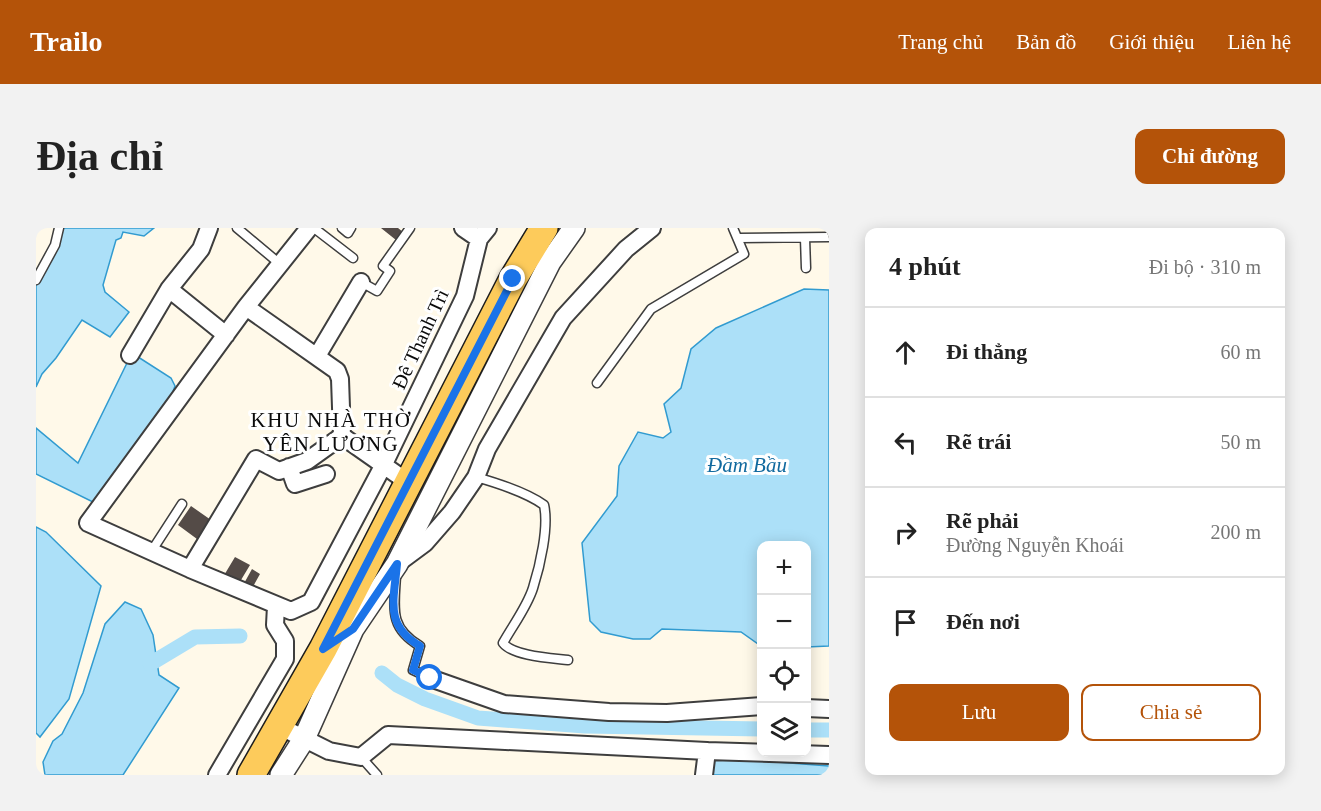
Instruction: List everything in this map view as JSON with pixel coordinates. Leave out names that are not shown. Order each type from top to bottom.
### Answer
[{"type":"main road","points":[[251,775],[323,649],[513,279],[544,228]]},
{"type":"street","points":[[130,355],[169,289],[201,249],[209,228]]},
{"type":"street","points":[[463,228],[483,233]]},
{"type":"street","points":[[281,775],[304,739],[353,629],[397,564],[550,262],[574,228]]},
{"type":"street","points":[[397,564],[425,543],[452,512],[476,477],[487,449],[563,318],[626,249],[652,228]]},
{"type":"street","points":[[217,775],[285,659],[285,641],[274,625],[276,606],[88,523],[306,229]]},
{"type":"street","name":"Đê Thanh Trì","points":[[276,606],[291,611],[311,602],[383,466],[465,296],[483,233]]},
{"type":"street","points":[[317,356],[361,282]]},
{"type":"street","points":[[169,289],[226,335]]},
{"type":"street","points":[[246,307],[337,371],[340,379],[342,436]]},
{"type":"street","points":[[342,436],[409,483]]},
{"type":"street","points":[[190,569],[256,459],[279,471],[307,461],[342,436]]},
{"type":"street","points":[[289,468],[295,484],[326,474]]},
{"type":"street","points":[[323,649],[353,629]]},
{"type":"street","points":[[430,678],[504,704],[609,712],[668,713],[757,706]]},
{"type":"street","points":[[811,708],[829,709]]},
{"type":"street","points":[[279,726],[329,751],[361,757],[388,735],[829,755]]},
{"type":"street","points":[[704,775],[707,751]]},
{"type":"lane","points":[[36,280],[55,245],[59,228]]},
{"type":"lane","points":[[237,228],[280,264]]},
{"type":"lane","points":[[342,228],[348,233],[351,228]]},
{"type":"lane","points":[[361,282],[377,291],[390,272],[383,266],[410,228]]},
{"type":"lane","points":[[597,383],[651,309],[744,254],[733,228]]},
{"type":"lane","points":[[306,229],[353,258]]},
{"type":"lane","points":[[805,237],[806,268]]},
{"type":"lane","points":[[739,238],[829,237]]},
{"type":"lane","points":[[476,477],[538,500],[544,505],[545,511],[547,525],[532,590],[503,643],[512,650],[540,657],[568,660]]},
{"type":"lane","points":[[151,552],[182,504]]},
{"type":"lane","points":[[397,564],[394,608],[397,627],[408,639],[420,646],[413,670],[430,678]]},
{"type":"lane","points":[[361,757],[377,775]]},
{"type":"water","points":[[62,228],[154,228],[144,236],[123,232],[121,238],[116,240],[103,285],[105,292],[129,312],[110,337],[82,320],[42,374],[36,387],[36,285],[58,247]]},
{"type":"water","name":"Đầm Bầu","points":[[804,289],[829,290],[829,646],[811,647],[811,541],[757,541],[757,643],[741,632],[662,629],[650,639],[633,639],[601,632],[590,621],[582,543],[617,496],[619,466],[638,432],[663,438],[671,432],[664,404],[681,388],[691,349],[716,328]]},
{"type":"water","points":[[135,355],[171,378],[175,386],[171,397],[95,503],[36,474],[36,428],[78,463],[128,361]]},
{"type":"water","points":[[36,527],[46,532],[101,586],[69,699],[40,737],[36,733]]},
{"type":"water","points":[[125,602],[141,609],[153,635],[159,675],[179,688],[123,775],[45,775],[43,762],[53,741],[62,734],[83,693],[105,624]]},
{"type":"water","points":[[711,757],[829,766],[829,775],[710,775]]},
{"type":"building","points":[[381,228],[398,228],[403,232],[396,240]]},
{"type":"building","points":[[191,506],[211,520],[197,539],[178,525]]},
{"type":"building","points":[[235,557],[250,565],[238,585],[223,577]]},
{"type":"building","points":[[252,569],[260,574],[250,592],[242,587]]},
{"type":"waterway","points":[[150,664],[195,637],[240,636]]},
{"type":"waterway","points":[[382,673],[397,685],[425,699],[478,718],[585,726],[757,729]]},
{"type":"waterway","points":[[811,730],[829,730]]},
{"type":"district","name":"KHU NHÀ THỜ YÊN LƯƠNG","points":[[331,432]]},
{"type":"route","points":[[430,678],[413,670],[420,646],[408,639],[397,627],[394,608],[397,564],[353,629],[323,649],[513,279]]}]
